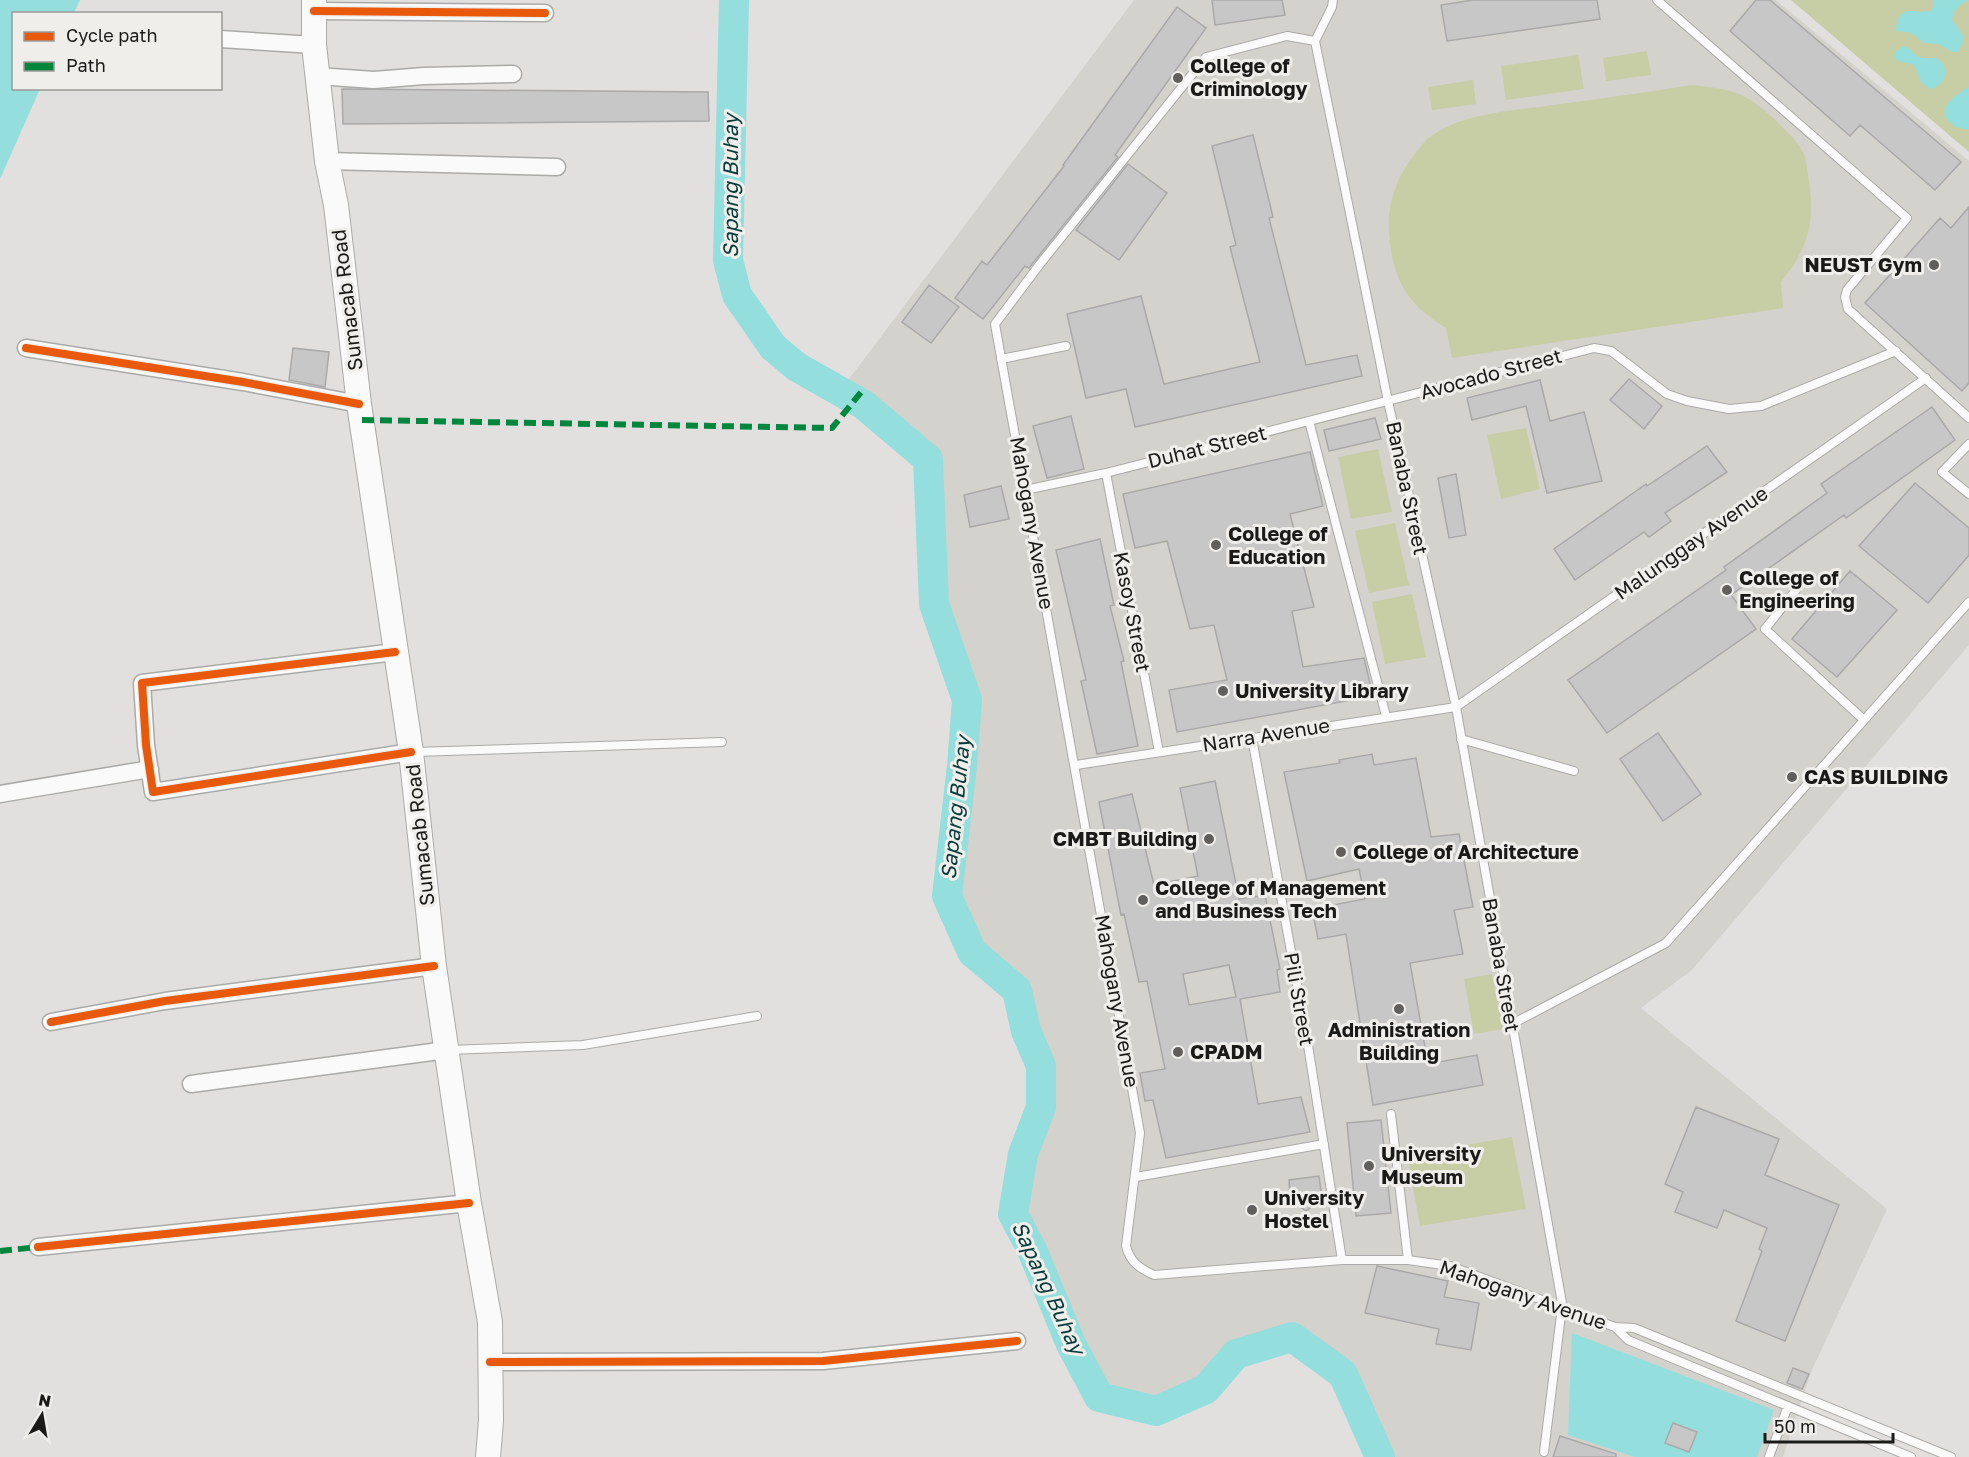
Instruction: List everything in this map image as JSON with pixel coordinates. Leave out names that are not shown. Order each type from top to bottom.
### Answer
[{"type":"main road","name":"Sumacab Road","points":[[314,5],[314,45],[327,161],[336,205],[359,404],[411,752],[434,966],[469,1203],[490,1322],[491,1421],[488,1457]]},
{"type":"street","points":[[314,5],[545,13]]},
{"type":"street","points":[[222,39],[314,45]]},
{"type":"street","points":[[318,76],[374,80],[424,76],[513,74]]},
{"type":"street","points":[[327,161],[557,167]]},
{"type":"street","points":[[26,348],[243,382],[359,404]]},
{"type":"street","points":[[395,652],[142,683],[146,745],[153,792],[411,752]]},
{"type":"street","points":[[0,794],[150,769]]},
{"type":"street","points":[[51,1023],[165,1001],[434,966]]},
{"type":"street","points":[[191,1084],[447,1050]]},
{"type":"street","points":[[38,1247],[469,1203]]},
{"type":"street","points":[[490,1362],[823,1361],[1017,1341]]},
{"type":"lane","points":[[1315,41],[1332,7],[1333,0]]},
{"type":"lane","points":[[1657,0],[1906,218],[1847,290],[1845,297],[1848,309],[1969,418]]},
{"type":"lane","name":"Mahogany Avenue","points":[[1315,41],[1287,36],[1206,57],[1040,264],[995,324],[1076,765],[1140,1133],[1126,1246],[1129,1258],[1141,1269],[1154,1275],[1342,1260],[1408,1260],[1450,1266],[1615,1327],[1634,1328],[1950,1457]]},
{"type":"lane","name":"Banaba Street","points":[[1315,41],[1388,401],[1456,707],[1562,1307],[1544,1452]]},
{"type":"lane","points":[[1001,359],[1066,346]]},
{"type":"lane","name":"Avocado Street","points":[[1388,401],[1594,348],[1611,351],[1667,394],[1687,401],[1729,409],[1761,406],[1896,351]]},
{"type":"lane","name":"Malunggay Avenue","points":[[1456,707],[1926,378]]},
{"type":"lane","name":"Duhat Street","points":[[1025,489],[1106,473],[1388,401]]},
{"type":"lane","points":[[1309,421],[1386,716]]},
{"type":"lane","points":[[1969,444],[1942,472],[1969,494]]},
{"type":"lane","name":"Kasoy Street","points":[[1106,473],[1159,752]]},
{"type":"lane","points":[[1796,590],[1765,629],[1864,720]]},
{"type":"lane","points":[[1512,1024],[1666,943],[1969,602]]},
{"type":"lane","name":"Narra Avenue","points":[[1076,765],[1456,707]]},
{"type":"lane","name":"Pili Street","points":[[1252,738],[1307,1039],[1342,1260]]},
{"type":"lane","points":[[1461,739],[1574,771]]},
{"type":"lane","points":[[411,752],[722,742]]},
{"type":"lane","points":[[447,1050],[583,1046],[757,1016]]},
{"type":"lane","points":[[1391,1114],[1408,1260]]},
{"type":"lane","points":[[1136,1177],[1324,1144]]},
{"type":"lane","name":"Mahogany Avenue","points":[[1615,1327],[1628,1340],[1911,1457]]},
{"type":"lane","points":[[1769,1457],[1788,1406]]},
{"type":"lane","points":[[1821,1420],[1827,1406]]},
{"type":"shaded area","points":[[1134,0],[1776,0],[1969,161],[1969,645],[1692,970],[1641,1008],[1887,1209],[1811,1372],[1783,1457],[1380,1457],[1343,1374],[1292,1337],[1237,1354],[1206,1389],[1156,1411],[1099,1397],[1071,1344],[1032,1250],[1013,1214],[1023,1154],[1041,1107],[1041,1066],[1026,1031],[1017,990],[972,952],[947,896],[967,700],[934,604],[928,459],[864,405],[840,391]]},
{"type":"green space","points":[[1791,0],[1969,0],[1969,152]]},
{"type":"green space","points":[[1647,51],[1651,75],[1606,81],[1603,58]]},
{"type":"green space","points":[[1578,55],[1584,89],[1506,100],[1501,66]]},
{"type":"green space","points":[[1473,80],[1476,104],[1432,110],[1428,87]]},
{"type":"green space","points":[[1692,85],[1729,91],[1749,99],[1780,124],[1804,154],[1811,196],[1810,223],[1798,258],[1781,282],[1783,308],[1452,358],[1446,328],[1432,319],[1411,299],[1398,276],[1391,248],[1389,221],[1395,188],[1405,168],[1424,142],[1445,128],[1474,117]]},
{"type":"green space","points":[[1526,428],[1540,489],[1501,499],[1487,435]]},
{"type":"green space","points":[[1378,449],[1392,512],[1351,519],[1338,457]]},
{"type":"green space","points":[[1395,523],[1409,585],[1369,593],[1355,531]]},
{"type":"green space","points":[[1412,594],[1426,657],[1385,664],[1372,602]]},
{"type":"green space","points":[[1492,974],[1503,1029],[1474,1034],[1464,979]]},
{"type":"green space","points":[[1512,1137],[1526,1209],[1420,1226],[1407,1155]]},
{"type":"water","points":[[0,0],[80,0],[74,12],[12,12],[12,90],[40,90],[0,179]]},
{"type":"water","points":[[1933,0],[1969,0],[1958,7],[1952,20],[1963,35],[1962,45],[1957,52],[1952,52],[1938,44],[1924,43],[1907,32],[1895,31],[1900,16],[1908,11],[1930,11],[1934,6]]},
{"type":"water","points":[[1903,46],[1919,57],[1934,58],[1942,63],[1945,76],[1938,86],[1930,89],[1921,82],[1912,64],[1894,58],[1895,52]]},
{"type":"water","points":[[1969,87],[1969,129],[1958,128],[1946,117],[1946,107],[1959,93]]},
{"type":"water","points":[[1572,1333],[1774,1410],[1757,1457],[1635,1457],[1568,1435]]},
{"type":"building","points":[[1212,0],[1282,0],[1285,15],[1215,25]]},
{"type":"building","points":[[1473,0],[1597,0],[1600,19],[1447,41],[1441,5]]},
{"type":"building","points":[[1756,0],[1770,0],[1961,162],[1935,190],[1860,125],[1850,136],[1730,31]]},
{"type":"building","points":[[1177,7],[1206,28],[1115,155],[1118,157],[1029,268],[1025,266],[983,319],[955,298],[982,261],[987,265],[1064,166]]},
{"type":"building","points":[[342,89],[708,92],[709,121],[343,124]]},
{"type":"building","points":[[1253,135],[1273,217],[1269,218],[1306,365],[1357,355],[1362,376],[1135,427],[1126,389],[1086,398],[1067,314],[1141,296],[1164,384],[1260,362],[1230,247],[1236,245],[1212,146]]},
{"type":"building","points":[[1128,164],[1167,193],[1119,260],[1076,230]]},
{"type":"building","name":"NEUST Gym","points":[[1969,207],[1969,383],[1962,391],[1865,303],[1940,218],[1951,228]]},
{"type":"building","points":[[929,285],[959,307],[931,343],[902,322]]},
{"type":"building","points":[[293,348],[329,352],[325,387],[289,380]]},
{"type":"building","points":[[1629,379],[1662,406],[1644,429],[1610,400]]},
{"type":"building","points":[[1540,380],[1550,421],[1584,412],[1602,481],[1547,493],[1526,406],[1472,420],[1467,398]]},
{"type":"building","points":[[1932,407],[1955,440],[1846,518],[1844,515],[1731,595],[1756,629],[1607,733],[1568,680],[1726,570],[1724,567],[1827,493],[1821,484]]},
{"type":"building","points":[[1071,416],[1084,469],[1047,478],[1033,426]]},
{"type":"building","points":[[1375,418],[1381,439],[1329,451],[1324,430]]},
{"type":"building","points":[[1707,446],[1727,472],[1665,513],[1671,521],[1649,537],[1644,532],[1575,580],[1554,549],[1646,484],[1647,486]]},
{"type":"building","points":[[1310,452],[1323,506],[1290,514],[1314,607],[1292,611],[1303,667],[1364,658],[1373,696],[1177,732],[1169,690],[1227,680],[1214,625],[1190,629],[1167,541],[1135,548],[1123,494]]},
{"type":"building","points":[[1456,474],[1466,535],[1449,538],[1438,478]]},
{"type":"building","points":[[1915,483],[1969,528],[1969,555],[1928,603],[1859,546]]},
{"type":"building","points":[[1001,486],[1009,519],[970,527],[964,495]]},
{"type":"building","points":[[1100,539],[1114,605],[1110,606],[1124,661],[1121,662],[1138,746],[1097,754],[1081,681],[1086,680],[1056,550]]},
{"type":"building","points":[[1850,571],[1897,610],[1837,677],[1792,639]]},
{"type":"building","points":[[1658,733],[1701,794],[1663,821],[1620,759]]},
{"type":"building","points":[[1372,754],[1374,765],[1416,758],[1431,837],[1459,834],[1473,907],[1454,910],[1463,954],[1410,963],[1428,1064],[1477,1055],[1483,1085],[1373,1105],[1346,934],[1318,939],[1312,909],[1365,899],[1359,869],[1307,881],[1284,772],[1340,763],[1339,760]]},
{"type":"building","points":[[1215,781],[1239,899],[1265,895],[1280,969],[1277,970],[1280,992],[1240,999],[1258,1104],[1301,1097],[1310,1132],[1166,1158],[1153,1100],[1145,1101],[1140,1073],[1165,1069],[1147,981],[1139,982],[1124,914],[1121,915],[1099,802],[1132,794],[1154,885],[1198,876],[1180,788]],"holes":[[[1229,965],[1236,997],[1189,1005],[1183,974]]]},
{"type":"building","points":[[1696,1107],[1779,1139],[1765,1175],[1839,1205],[1785,1341],[1736,1321],[1762,1251],[1759,1249],[1767,1228],[1724,1210],[1717,1228],[1675,1212],[1683,1192],[1665,1184]]},
{"type":"building","points":[[1381,1120],[1391,1213],[1356,1216],[1347,1123]]},
{"type":"building","points":[[1319,1176],[1322,1199],[1306,1211],[1290,1196],[1289,1180]]},
{"type":"building","points":[[1377,1266],[1448,1281],[1444,1297],[1479,1303],[1471,1350],[1436,1344],[1439,1329],[1365,1313]]},
{"type":"building","points":[[1793,1368],[1809,1374],[1802,1389],[1787,1383]]},
{"type":"building","points":[[1673,1423],[1697,1432],[1689,1452],[1665,1443]]},
{"type":"building","points":[[1560,1436],[1616,1454],[1616,1457],[1553,1457]]},
{"type":"waterway","name":"Sapang Buhay","points":[[734,0],[728,260],[737,295],[773,347],[797,367],[864,405],[928,459],[934,604],[967,700],[947,896],[972,952],[1017,990],[1026,1031],[1041,1066],[1041,1107],[1023,1154],[1013,1214],[1032,1250],[1071,1344],[1099,1397],[1156,1411],[1206,1389],[1236,1354],[1292,1337],[1343,1374],[1380,1457]]},
{"type":"marked path","points":[[362,420],[832,428],[862,391]]},
{"type":"marked path","points":[[0,1251],[38,1247]]},
{"type":"cycle path","points":[[314,11],[545,13]]},
{"type":"cycle path","points":[[26,348],[243,382],[359,404]]},
{"type":"cycle path","points":[[395,652],[142,683],[146,745],[153,792],[411,752]]},
{"type":"cycle path","points":[[51,1022],[165,1001],[434,966]]},
{"type":"cycle path","points":[[38,1247],[469,1203]]},
{"type":"cycle path","points":[[490,1362],[823,1361],[1017,1341]]},
{"type":"place","name":"College of Criminology","points":[[1178,78]]},
{"type":"place","name":"NEUST Gym","points":[[1934,265]]},
{"type":"place","name":"College of Education","points":[[1216,545]]},
{"type":"place","name":"College of Engineering","points":[[1727,590]]},
{"type":"place","name":"University Library","points":[[1223,691]]},
{"type":"place","name":"CAS BUILDING","points":[[1792,777]]},
{"type":"place","name":"CMBT Building","points":[[1209,839]]},
{"type":"place","name":"College of Architecture","points":[[1341,852]]},
{"type":"place","name":"College of Management and Business Tech","points":[[1143,900]]},
{"type":"place","name":"Administration Building","points":[[1399,1009]]},
{"type":"place","name":"CPADM","points":[[1178,1052]]},
{"type":"place","name":"University Museum","points":[[1369,1166]]},
{"type":"place","name":"University Hostel","points":[[1252,1210]]}]
